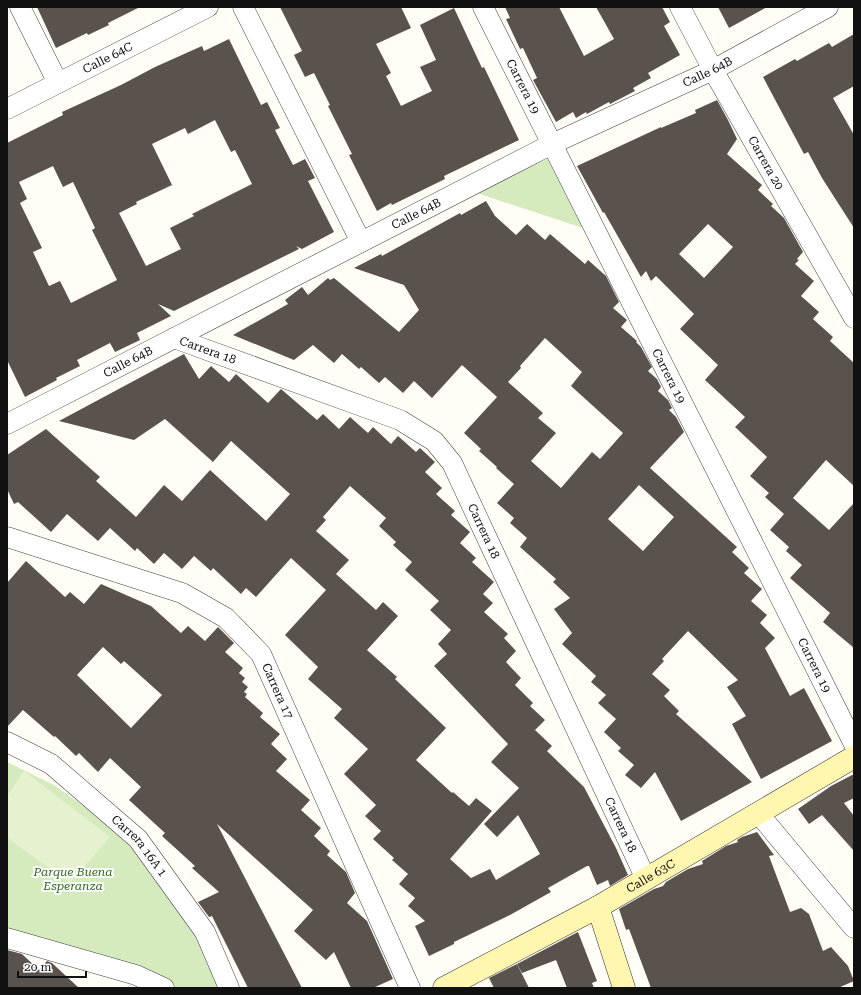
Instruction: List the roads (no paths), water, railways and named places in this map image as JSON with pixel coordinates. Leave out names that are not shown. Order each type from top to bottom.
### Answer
[{"type":"street","points":[[20,7],[58,84]]},
{"type":"street","name":"Calle 64C","points":[[7,109],[208,7]]},
{"type":"street","points":[[243,7],[361,242]]},
{"type":"street","name":"Carrera 19","points":[[483,7],[854,744]]},
{"type":"street","name":"Carrera 20","points":[[680,7],[854,318]]},
{"type":"street","name":"Calle 64B","points":[[8,420],[174,338],[552,144],[714,70],[828,7]]},
{"type":"street","name":"Carrera 18","points":[[174,338],[400,420],[434,441],[452,463],[646,879]]},
{"type":"street","name":"Carrera 17","points":[[7,537],[182,593],[226,618],[261,654],[410,988]]},
{"type":"street","name":"Carrera 16A 1","points":[[7,742],[51,764],[138,839],[205,932],[229,988]]},
{"type":"street","name":"Calle 63C","points":[[444,988],[598,907],[854,757]]},
{"type":"street","points":[[758,813],[854,928]]},
{"type":"street","points":[[598,907],[624,988]]},
{"type":"street","points":[[7,938],[136,975],[164,988]]},
{"type":"park label","name":"Parque Buena Esperanza","points":[[73,879]]}]
